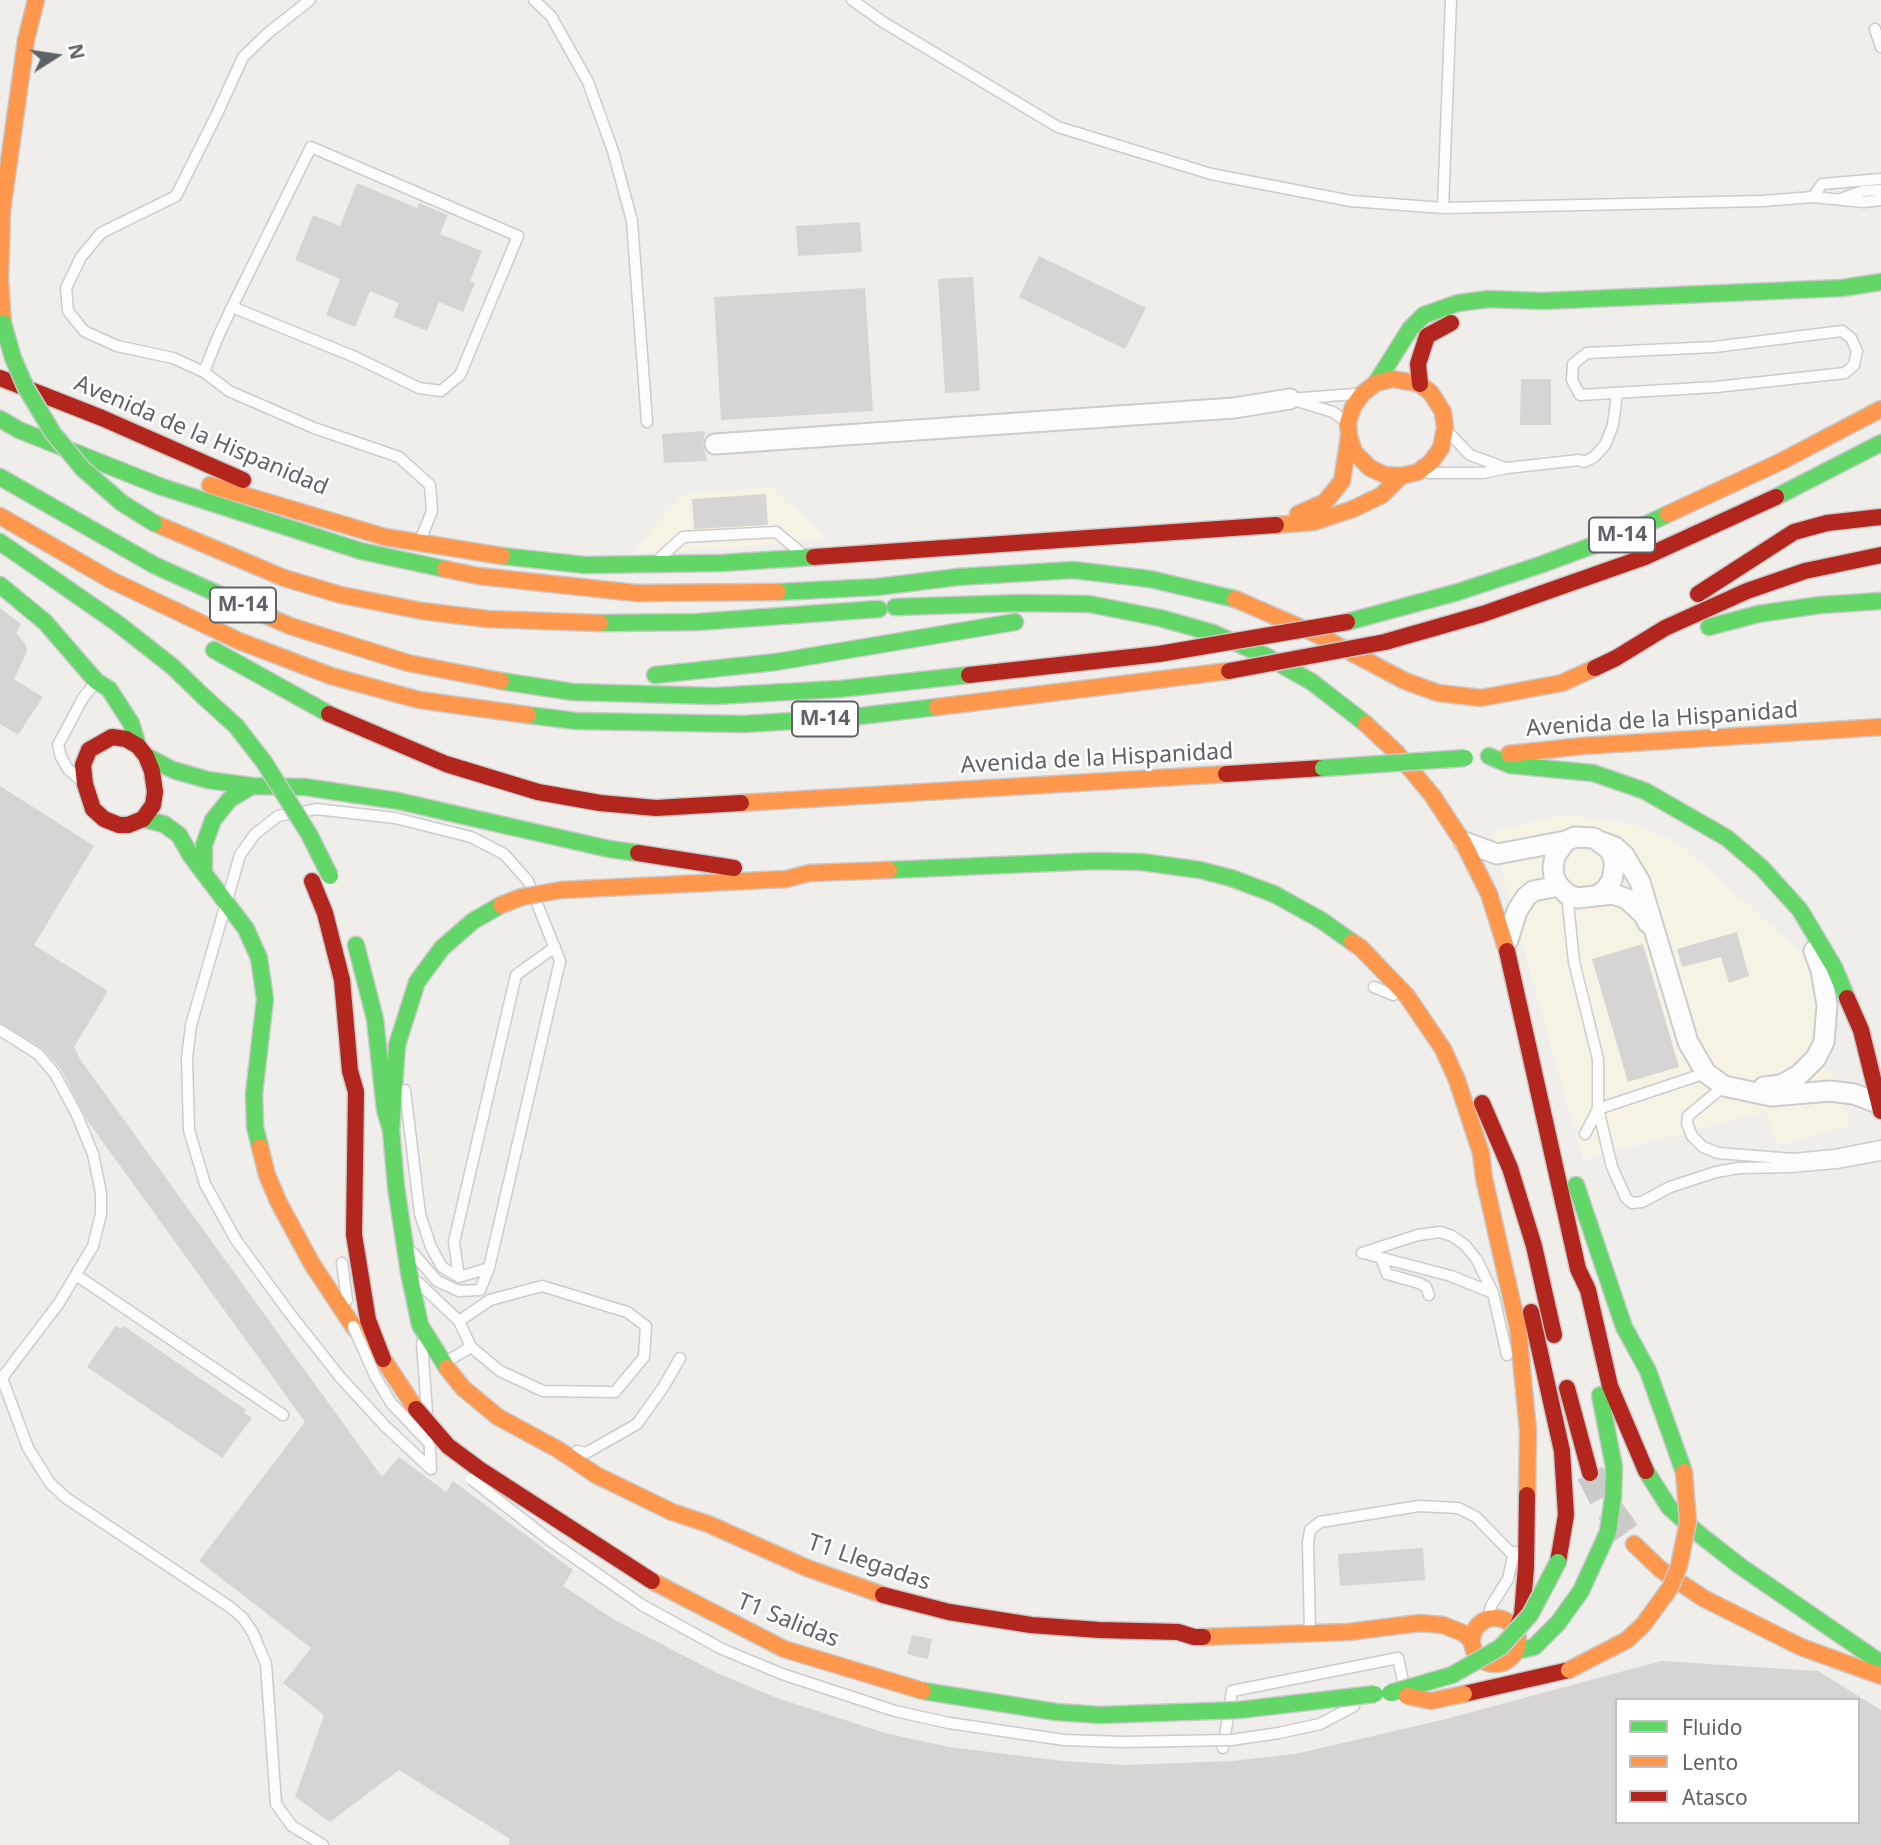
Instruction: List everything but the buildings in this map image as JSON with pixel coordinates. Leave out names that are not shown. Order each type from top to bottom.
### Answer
[{"type":"main road","points":[[36,0],[26,40],[2,211],[0,280],[3,323],[13,358],[26,388],[53,433],[83,469],[122,503],[154,523],[284,578],[341,595],[422,611],[487,619],[606,623],[697,622],[895,607],[996,592],[1150,579]]},
{"type":"main road","points":[[1370,388],[1393,379],[1420,384],[1431,393],[1443,412],[1445,428],[1441,448],[1431,462],[1409,474],[1385,475],[1370,468],[1354,452],[1349,429],[1353,407],[1370,388],[1410,329],[1424,315],[1458,303],[1489,299],[1542,301],[1842,288],[1881,282]]},
{"type":"main road","points":[[1420,384],[1418,365],[1427,336],[1464,318],[1502,312],[1542,301]]},
{"type":"main road","name":"Avenida de la Hispanidad","points":[[0,378],[385,537]]},
{"type":"main road","name":"M-14","points":[[0,477],[154,565],[290,626],[408,663],[573,692],[714,696],[839,689],[1158,654],[1292,634],[1347,622],[1458,592],[1632,531],[1782,461],[1881,409]]},
{"type":"main road","name":"Avenida de la Hispanidad","points":[[23,413],[94,449],[169,472]]},
{"type":"main road","points":[[0,419],[19,430],[162,487],[361,551],[478,576],[636,593],[750,593],[877,587],[958,577],[1073,569],[1150,579],[1241,600],[1318,635],[1405,681],[1438,693],[1481,698],[1562,683],[1616,658],[1665,628],[1747,591],[1805,571],[1881,555]]},
{"type":"main road","name":"Avenida de la Hispanidad","points":[[1273,526],[1325,502],[1342,481],[1349,429]]},
{"type":"main road","name":"M-14","points":[[0,516],[111,580],[239,640],[331,676],[419,701],[576,722],[744,724],[844,718],[1229,671],[1385,642],[1483,614],[1645,557],[1767,501],[1881,443]]},
{"type":"main road","name":"Avenida de la Hispanidad","points":[[194,480],[385,537],[585,565],[722,564],[1314,522],[1353,509],[1382,495],[1409,474]]},
{"type":"main road","points":[[1529,688],[1688,600],[1794,532],[1827,523],[1881,517]]},
{"type":"main road","points":[[0,542],[82,597],[150,648],[236,726],[264,762],[309,834],[332,882]]},
{"type":"main road","points":[[111,580],[172,627]]},
{"type":"main road","points":[[0,585],[45,622],[96,681],[109,690],[131,723],[142,751],[155,792],[153,805],[143,819],[128,825],[119,825],[104,819],[93,809],[85,784],[83,765],[89,750],[112,737],[126,738],[142,751],[173,770],[208,780],[252,786],[304,788],[398,801],[609,849],[722,868],[786,869],[810,873],[1142,862],[1200,870],[1274,894],[1321,920],[1361,948],[1407,996],[1443,1049],[1457,1080],[1481,1153],[1494,1176],[1522,1276],[1557,1424],[1566,1495],[1563,1539],[1558,1562],[1530,1615],[1501,1647],[1452,1675],[1383,1693]]},
{"type":"main road","points":[[1616,658],[1664,644],[1698,630],[1758,614],[1820,605],[1881,601]]},
{"type":"main road","points":[[895,607],[1089,604],[1160,618],[1213,633],[1264,655],[1312,682],[1345,706],[1397,753],[1432,795],[1463,842],[1489,894],[1507,951],[1578,1269],[1588,1290],[1610,1386],[1648,1478],[1669,1507],[1740,1566],[1881,1663]]},
{"type":"main road","points":[[636,676],[776,662],[997,624],[1076,617],[1160,618]]},
{"type":"main road","name":"Avenida de la Hispanidad","points":[[196,640],[329,714],[446,764],[538,792],[600,803],[656,808],[1323,768],[1583,746],[1881,727]]},
{"type":"main road","points":[[505,682],[585,676]]},
{"type":"main road","points":[[96,681],[104,717],[102,741]]},
{"type":"main road","points":[[203,696],[272,797],[298,848]]},
{"type":"main road","points":[[1489,756],[1510,765],[1593,773],[1646,791],[1685,811],[1727,838],[1762,868],[1800,910],[1834,967],[1861,1030],[1880,1107]]},
{"type":"main road","points":[[204,871],[204,845],[213,820],[229,799],[252,786]]},
{"type":"main road","points":[[143,819],[164,824],[179,835],[253,943],[259,957],[263,981],[264,1014],[254,1094],[255,1127],[260,1152],[279,1203],[312,1264],[353,1326],[383,1359]]},
{"type":"main road","points":[[391,1130],[397,1045],[412,993],[442,948],[473,921],[522,897],[561,890],[786,879],[810,873]]},
{"type":"main road","points":[[310,876],[331,933],[342,979],[351,1071],[356,1092],[354,1235],[368,1320],[383,1359]]},
{"type":"main road","points":[[349,924],[375,1018],[385,1110],[391,1130]]},
{"type":"main road","points":[[1457,1080],[1482,1104],[1510,1168],[1534,1246],[1558,1351]]},
{"type":"main road","points":[[1383,1693],[1431,1701],[1569,1670],[1588,1662],[1627,1640],[1656,1609],[1670,1588],[1679,1566],[1688,1522],[1684,1472],[1648,1371],[1624,1327],[1570,1164],[1544,1112]]},
{"type":"main road","name":"T1 Llegadas","points":[[391,1130],[404,1242],[420,1325],[443,1363],[463,1388],[498,1417],[559,1450],[596,1475],[672,1512],[708,1524],[807,1568],[895,1600],[948,1612],[1031,1625],[1178,1632],[1194,1637],[1310,1633],[1420,1623],[1443,1625],[1463,1633],[1472,1641]]},
{"type":"main road","points":[[1481,1153],[1483,1178],[1518,1328],[1528,1432],[1526,1567],[1522,1615],[1516,1630],[1516,1651],[1507,1661],[1495,1664],[1481,1660],[1476,1654],[1472,1641],[1480,1623],[1488,1619],[1506,1620],[1516,1630]]},
{"type":"main road","points":[[1516,1651],[1534,1647],[1559,1623],[1581,1591],[1608,1532],[1614,1468],[1577,1291],[1578,1269]]},
{"type":"main road","name":"T1 Salidas","points":[[383,1359],[416,1409],[448,1446],[479,1469],[653,1582],[784,1649],[917,1690],[1056,1712],[1100,1715],[1205,1712],[1383,1693]]},
{"type":"main road","points":[[1564,1376],[1590,1473]]},
{"type":"main road","points":[[1634,1544],[1660,1569],[1703,1598],[1801,1647],[1881,1676]]},
{"type":"street","points":[[715,444],[1234,408],[1290,399]]},
{"type":"street","points":[[1463,842],[1497,854],[1584,836],[1615,847],[1632,866],[1640,882],[1688,1042],[1706,1073],[1724,1086],[1771,1096],[1830,1091],[1854,1094],[1880,1107]]},
{"type":"street","points":[[1563,890],[1553,867],[1555,856],[1566,841]]},
{"type":"street","points":[[1598,895],[1612,880],[1614,869],[1614,859],[1602,842]]},
{"type":"street","points":[[1507,951],[1513,919],[1526,897],[1533,891],[1563,890],[1577,898],[1614,894],[1627,899],[1644,915],[1658,939]]},
{"type":"street","points":[[1746,1089],[1781,1085],[1799,1075],[1816,1058],[1824,1042],[1827,1005],[1821,970],[1800,910]]},
{"type":"lane","points":[[310,0],[243,57],[176,196],[101,233],[81,257],[66,288],[68,311],[84,331],[117,346],[173,358],[204,372],[229,391],[314,428],[399,457],[430,485],[432,511],[419,543]]},
{"type":"lane","points":[[534,0],[551,16],[588,82],[613,151],[632,221],[647,422]]},
{"type":"lane","points":[[852,0],[883,22],[1058,127],[1211,174],[1352,201],[1443,208],[1763,201],[1812,197],[1881,201]]},
{"type":"lane","points":[[1443,208],[1451,0]]},
{"type":"lane","points":[[1875,29],[1881,47]]},
{"type":"lane","points":[[204,372],[232,307],[311,147],[518,236],[460,375],[441,391],[419,388],[355,357],[232,307]]},
{"type":"lane","points":[[1812,197],[1822,184],[1881,179]]},
{"type":"lane","points":[[1839,199],[1863,191],[1881,190]]},
{"type":"lane","points":[[1842,331],[1851,338],[1857,351],[1854,365],[1845,373],[1716,387],[1617,393],[1580,395],[1572,380],[1573,364],[1587,353],[1714,347],[1842,331]]},
{"type":"lane","points":[[1290,399],[1370,388]]},
{"type":"lane","points":[[1409,474],[1483,473],[1579,460],[1584,462],[1594,457],[1605,445],[1613,425],[1617,393]]},
{"type":"lane","points":[[1290,399],[1332,412],[1349,429]]},
{"type":"lane","points":[[1445,428],[1470,455],[1489,464],[1507,468]]},
{"type":"lane","points":[[653,564],[683,537],[776,532],[807,558]]},
{"type":"lane","points":[[85,784],[68,769],[58,745],[83,698],[96,681]]},
{"type":"lane","points":[[404,1242],[437,1281],[459,1291],[480,1290],[489,1268],[560,961],[528,881],[505,854],[471,837],[396,818],[316,809],[278,816],[255,834],[240,855],[200,992],[191,1026],[187,1058],[189,1130],[205,1184],[236,1240],[290,1315],[364,1404],[431,1469],[420,1325]]},
{"type":"lane","points":[[1563,890],[1574,962],[1598,1059],[1598,1109],[1612,1167],[1626,1198],[1632,1203],[1642,1202],[1670,1188],[1716,1172],[1739,1168],[1836,1163],[1881,1155]]},
{"type":"lane","points":[[459,1277],[454,1242],[516,975],[555,947]]},
{"type":"lane","points":[[1374,987],[1393,996],[1407,996]]},
{"type":"lane","points":[[0,1030],[38,1054],[55,1074],[77,1115],[93,1154],[101,1193],[99,1231],[93,1246],[59,1303],[1,1378],[28,1448],[50,1483],[85,1512],[230,1606],[243,1618],[267,1664],[276,1804],[292,1826],[323,1845]]},
{"type":"lane","points":[[397,1045],[407,1097],[421,1214],[431,1247],[442,1267],[459,1277],[489,1268]]},
{"type":"lane","points":[[345,1093],[351,1071]]},
{"type":"lane","points":[[1585,1134],[1598,1109],[1706,1073]]},
{"type":"lane","points":[[1724,1086],[1688,1116],[1687,1123],[1692,1136],[1703,1147],[1718,1153],[1793,1159],[1835,1155],[1881,1146]]},
{"type":"lane","points":[[1493,1293],[1451,1276],[1362,1253],[1418,1235],[1440,1232],[1465,1245],[1477,1260],[1493,1293],[1508,1364]]},
{"type":"lane","points":[[341,1256],[353,1326],[375,1376],[391,1403],[412,1427],[450,1461]]},
{"type":"lane","points":[[1381,1258],[1387,1274],[1419,1283],[1426,1287],[1429,1295]]},
{"type":"lane","points":[[409,1273],[459,1321],[471,1347],[500,1371],[543,1391],[615,1392],[643,1357],[646,1326],[627,1312],[542,1286],[490,1300],[459,1321]]},
{"type":"lane","points":[[76,1275],[284,1415]]},
{"type":"lane","points":[[443,1363],[471,1347]]},
{"type":"lane","points":[[559,1450],[586,1453],[637,1424],[664,1387],[680,1358]]},
{"type":"lane","points":[[1515,1522],[1516,1458]]},
{"type":"lane","points":[[460,1470],[552,1542],[654,1611],[722,1648],[770,1669],[895,1711],[949,1723],[1064,1740],[1231,1740],[1320,1724],[1383,1693]]},
{"type":"lane","points":[[1310,1633],[1310,1531],[1320,1522],[1419,1506],[1458,1508],[1476,1517],[1514,1550],[1508,1579],[1491,1606],[1488,1619]]},
{"type":"lane","points":[[1223,1748],[1232,1691],[1398,1658],[1409,1710]]},
{"type":"shaded area","points":[[772,487],[827,540],[631,555],[682,495]]},
{"type":"shaded area","points":[[1563,815],[1630,823],[1677,842],[1806,956],[1817,1008],[1818,1031],[1806,1055],[1838,1078],[1850,1125],[1778,1147],[1766,1111],[1583,1160],[1493,832]]},
{"type":"tunnel","points":[[1590,1473],[1607,1506],[1634,1544]]},
{"type":"traffic: fast","points":[[1376,383],[1410,329],[1424,315],[1458,303],[1489,299],[1542,301],[1842,288],[1881,282]]},
{"type":"traffic: fast","points":[[3,323],[13,358],[26,388],[53,433],[83,469],[122,503],[154,523]]},
{"type":"traffic: fast","points":[[0,419],[19,430],[162,487],[361,551],[445,569]]},
{"type":"traffic: fast","points":[[1776,497],[1881,443]]},
{"type":"traffic: fast","points":[[0,477],[154,565],[242,605]]},
{"type":"traffic: fast","points":[[1347,622],[1458,592],[1540,565],[1632,531],[1668,514]]},
{"type":"traffic: fast","points":[[0,542],[117,623],[173,667],[203,696]]},
{"type":"traffic: fast","points":[[502,556],[585,565],[722,563],[814,557]]},
{"type":"traffic: fast","points":[[778,592],[877,587],[958,577],[1073,570],[1150,579],[1235,599]]},
{"type":"traffic: fast","points":[[0,585],[45,622],[96,681],[109,689],[131,723],[138,746]]},
{"type":"traffic: fast","points":[[1709,627],[1758,614],[1820,605],[1881,601]]},
{"type":"traffic: fast","points":[[895,607],[1089,604],[1160,618],[1213,633],[1264,655],[1312,682],[1366,724]]},
{"type":"traffic: fast","points":[[600,623],[697,622],[879,609]]},
{"type":"traffic: fast","points":[[655,675],[776,662],[1015,622]]},
{"type":"traffic: fast","points":[[214,650],[329,714]]},
{"type":"traffic: fast","points":[[501,681],[573,692],[714,696],[839,689],[969,675]]},
{"type":"traffic: fast","points":[[203,696],[236,726],[264,762],[309,834],[330,876]]},
{"type":"traffic: fast","points":[[528,715],[576,721],[744,724],[843,718],[937,707]]},
{"type":"traffic: fast","points":[[146,756],[173,770],[208,780],[252,786],[305,787],[398,801],[609,849],[638,853]]},
{"type":"traffic: fast","points":[[1489,756],[1510,765],[1593,773],[1645,791],[1727,838],[1762,868],[1800,910],[1834,967],[1847,998]]},
{"type":"traffic: fast","points":[[1323,768],[1465,758]]},
{"type":"traffic: fast","points":[[204,871],[204,845],[213,820],[230,799],[252,786]]},
{"type":"traffic: fast","points":[[143,819],[164,824],[179,835],[191,856],[246,929],[259,958],[265,999],[254,1094],[255,1127],[260,1147]]},
{"type":"traffic: fast","points":[[889,870],[1096,861],[1142,862],[1200,870],[1274,894],[1321,920],[1352,942]]},
{"type":"traffic: fast","points":[[447,1368],[420,1325],[409,1273],[396,1187],[391,1130],[397,1045],[417,982],[442,948],[473,921],[501,905]]},
{"type":"traffic: fast","points":[[356,945],[375,1019],[385,1110],[391,1130]]},
{"type":"traffic: fast","points":[[1576,1185],[1624,1327],[1648,1371],[1684,1472]]},
{"type":"traffic: fast","points":[[1516,1651],[1534,1647],[1558,1623],[1581,1591],[1608,1532],[1614,1467],[1600,1395]]},
{"type":"traffic: fast","points":[[1646,1471],[1669,1507],[1699,1534],[1740,1566],[1881,1663]]},
{"type":"traffic: fast","points":[[1390,1693],[1452,1675],[1501,1647],[1530,1615],[1558,1562]]},
{"type":"traffic: fast","points":[[923,1691],[1056,1712],[1100,1715],[1239,1710],[1375,1694]]},
{"type":"traffic: slow","points":[[3,323],[0,280],[2,211],[26,40],[36,0]]},
{"type":"traffic: slow","points":[[1298,514],[1325,502],[1342,481],[1349,436],[1348,423],[1353,407],[1363,393],[1376,383],[1393,379],[1420,384],[1431,393],[1443,412],[1445,428],[1441,448],[1431,462],[1418,472],[1401,476],[1385,475],[1370,468],[1354,452],[1349,436]]},
{"type":"traffic: slow","points":[[1668,514],[1782,461],[1881,409]]},
{"type":"traffic: slow","points":[[1276,525],[1314,522],[1353,509],[1382,495],[1401,476]]},
{"type":"traffic: slow","points":[[210,485],[385,537],[502,556]]},
{"type":"traffic: slow","points":[[0,516],[111,580],[239,641],[331,676],[419,700],[528,715]]},
{"type":"traffic: slow","points":[[154,523],[284,578],[341,595],[422,611],[487,619],[600,623]]},
{"type":"traffic: slow","points":[[445,569],[478,576],[636,593],[778,592]]},
{"type":"traffic: slow","points":[[1235,599],[1318,635],[1405,681],[1438,693],[1481,698],[1562,683],[1595,668]]},
{"type":"traffic: slow","points":[[242,605],[290,626],[408,663],[501,681]]},
{"type":"traffic: slow","points":[[937,707],[1229,671]]},
{"type":"traffic: slow","points":[[1366,724],[1397,753],[1432,795],[1463,842],[1489,894],[1507,951]]},
{"type":"traffic: slow","points":[[1509,754],[1583,746],[1881,727]]},
{"type":"traffic: slow","points":[[741,803],[1226,774]]},
{"type":"traffic: slow","points":[[561,890],[786,879],[810,873],[889,870]]},
{"type":"traffic: slow","points":[[501,905],[522,897],[561,890]]},
{"type":"traffic: slow","points":[[1352,942],[1407,996],[1443,1049],[1457,1080],[1481,1153],[1484,1178],[1518,1328],[1528,1431],[1527,1495]]},
{"type":"traffic: slow","points":[[260,1147],[267,1175],[279,1203],[312,1264],[353,1326],[383,1359],[416,1409]]},
{"type":"traffic: slow","points":[[447,1368],[463,1388],[498,1417],[559,1450],[596,1475],[672,1512],[708,1524],[807,1568],[883,1595]]},
{"type":"traffic: slow","points":[[1569,1670],[1627,1640],[1643,1625],[1670,1588],[1679,1566],[1688,1522],[1684,1472]]},
{"type":"traffic: slow","points":[[1634,1544],[1660,1569],[1703,1598],[1801,1647],[1881,1676]]},
{"type":"traffic: slow","points":[[652,1581],[784,1649],[923,1691]]},
{"type":"traffic: slow","points":[[1495,1618],[1511,1625],[1518,1641],[1511,1657],[1495,1664],[1479,1657],[1472,1641],[1479,1625],[1495,1618]]},
{"type":"traffic: slow","points":[[1203,1637],[1348,1632],[1420,1623],[1443,1625],[1463,1633],[1472,1641]]},
{"type":"traffic: slow","points":[[1407,1696],[1431,1701],[1464,1694]]},
{"type":"traffic: jam","points":[[1420,384],[1418,364],[1427,336],[1451,323]]},
{"type":"traffic: jam","points":[[0,378],[102,418],[243,480]]},
{"type":"traffic: jam","points":[[1385,642],[1483,614],[1645,557],[1776,497]]},
{"type":"traffic: jam","points":[[1698,594],[1794,532],[1827,523],[1881,517]]},
{"type":"traffic: jam","points":[[814,557],[1276,525]]},
{"type":"traffic: jam","points":[[1595,668],[1665,628],[1747,591],[1805,571],[1881,555]]},
{"type":"traffic: jam","points":[[1159,654],[1347,622]]},
{"type":"traffic: jam","points":[[1229,671],[1385,642]]},
{"type":"traffic: jam","points":[[969,675],[1159,654]]},
{"type":"traffic: jam","points":[[329,714],[446,764],[538,792],[600,803],[656,808],[741,803]]},
{"type":"traffic: jam","points":[[112,737],[126,739],[138,746],[152,771],[155,792],[153,805],[143,819],[128,825],[119,825],[104,819],[93,809],[85,784],[83,765],[89,750],[112,737]]},
{"type":"traffic: jam","points":[[1226,774],[1323,768]]},
{"type":"traffic: jam","points":[[638,853],[734,868]]},
{"type":"traffic: jam","points":[[312,881],[325,913],[342,980],[350,1071],[356,1092],[354,1235],[368,1320],[383,1359]]},
{"type":"traffic: jam","points":[[1507,951],[1578,1269],[1588,1290],[1610,1386],[1646,1471]]},
{"type":"traffic: jam","points":[[1847,998],[1861,1030],[1881,1111]]},
{"type":"traffic: jam","points":[[1482,1103],[1510,1168],[1534,1246],[1554,1335]]},
{"type":"traffic: jam","points":[[1531,1312],[1562,1451],[1566,1515],[1558,1562]]},
{"type":"traffic: jam","points":[[1567,1388],[1590,1473]]},
{"type":"traffic: jam","points":[[416,1409],[448,1446],[479,1469],[652,1581]]},
{"type":"traffic: jam","points":[[1516,1630],[1522,1615],[1526,1567],[1527,1495]]},
{"type":"traffic: jam","points":[[883,1595],[949,1612],[1031,1625],[1178,1632],[1203,1637]]},
{"type":"traffic: jam","points":[[1464,1694],[1569,1670]]}]
